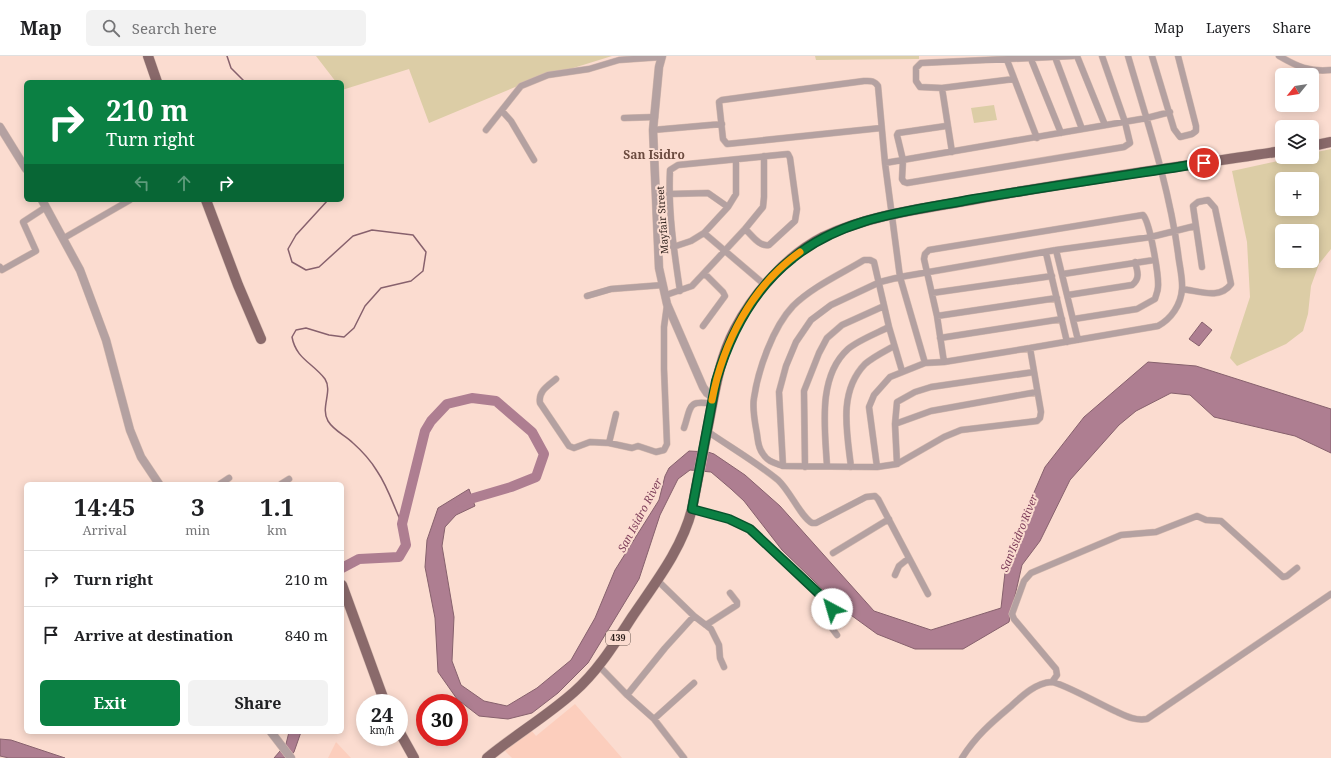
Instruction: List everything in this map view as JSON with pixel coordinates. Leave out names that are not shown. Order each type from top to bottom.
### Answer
[{"type":"main road","points":[[148,56],[156,80]]},
{"type":"main road","points":[[1319,145],[1331,142]]},
{"type":"main road","name":"439","points":[[487,758],[574,692],[599,666],[674,553],[687,529],[692,509],[703,446],[720,365],[734,331],[747,309],[765,285],[792,258],[821,238],[852,224],[891,215],[1024,190],[1275,152]]},
{"type":"main road","points":[[207,202],[238,285],[261,339]]},
{"type":"main road","points":[[344,591],[382,694]]},
{"type":"main road","points":[[407,746],[414,758]]},
{"type":"street","points":[[1014,79],[942,88],[920,87],[916,81],[918,65],[921,63],[1073,56]]},
{"type":"street","points":[[1077,56],[1105,125]]},
{"type":"street","points":[[946,126],[898,133],[897,135],[903,160],[902,179],[907,183],[1124,147],[1130,143],[1125,122],[1102,56]]},
{"type":"street","points":[[877,467],[869,407],[874,395],[890,377],[924,363],[944,362],[1158,326],[1168,320],[1174,312],[1182,289],[1175,232],[1161,170],[1128,56]]},
{"type":"street","points":[[1152,56],[1174,129],[1180,137],[1192,134],[1196,131],[1178,56]]},
{"type":"street","points":[[1279,56],[1293,64],[1313,72],[1331,70]]},
{"type":"street","points":[[486,130],[521,86],[527,82],[548,75],[588,69],[619,60],[662,57],[659,68],[653,130],[659,268],[666,300],[703,386],[712,401],[695,403],[691,407],[684,428]]},
{"type":"street","points":[[1055,57],[1082,129]]},
{"type":"street","points":[[1031,59],[1061,133]]},
{"type":"street","points":[[1007,60],[1037,138]]},
{"type":"street","points":[[881,128],[727,144],[723,139],[719,102],[722,100],[873,81],[878,86],[885,163],[900,277],[924,363]]},
{"type":"street","points":[[942,88],[946,126],[952,152]]},
{"type":"street","points":[[502,111],[511,121],[534,160]]},
{"type":"street","points":[[885,163],[1037,138],[1147,118],[1170,112]]},
{"type":"street","points":[[624,118],[655,117]]},
{"type":"street","points":[[653,130],[722,124]]},
{"type":"street","points":[[0,127],[24,166]]},
{"type":"street","name":"Mayfair Street","points":[[680,291],[673,247],[669,194],[670,170],[672,168],[678,165],[788,154],[790,158],[797,209],[795,221],[769,245],[765,246],[760,244],[745,229]]},
{"type":"street","points":[[666,300],[680,291],[692,286],[745,229],[763,207],[764,156]]},
{"type":"street","points":[[673,247],[691,241],[704,233],[728,207],[736,194],[736,160]]},
{"type":"street","points":[[669,194],[708,193],[728,207]]},
{"type":"street","points":[[1182,289],[1218,294],[1225,291],[1231,284],[1215,208],[1208,200],[1198,202],[1193,206],[1202,267]]},
{"type":"street","points":[[64,238],[127,202]]},
{"type":"street","points":[[0,267],[2,270],[36,251],[23,222],[44,204],[64,238],[80,270],[106,340],[130,430],[141,457],[158,482]]},
{"type":"street","points":[[944,362],[937,316],[924,259],[925,254],[929,250],[1134,215],[1143,215],[1147,219],[1159,286],[1155,299],[1146,306],[1137,309],[1074,319]]},
{"type":"street","points":[[783,466],[778,392],[786,366],[796,342],[811,320],[831,305],[880,282],[900,277],[1046,253],[1056,250],[1151,237],[1195,226]]},
{"type":"street","points":[[704,233],[765,285]]},
{"type":"street","points":[[1056,250],[1078,340]]},
{"type":"street","points":[[1046,253],[1067,342]]},
{"type":"street","points":[[902,371],[889,327],[880,282],[874,262],[864,260],[820,286],[793,306],[781,322],[762,364],[754,399],[755,422],[759,448],[763,455],[771,462],[783,466],[877,467],[897,464],[944,437],[961,430],[1037,421],[1040,418],[1041,412],[1030,348]]},
{"type":"street","points":[[1063,274],[1154,260]]},
{"type":"street","points":[[1068,295],[1132,285],[1136,282],[1138,274],[1135,262]]},
{"type":"street","points":[[703,326],[725,296],[723,292],[704,273]]},
{"type":"street","points":[[932,294],[1052,276]]},
{"type":"street","points":[[587,296],[611,289],[663,286]]},
{"type":"street","points":[[937,316],[1057,298]]},
{"type":"street","points":[[556,379],[542,391],[539,397],[540,403],[569,446],[574,448],[590,442],[608,443],[632,448],[638,446],[656,452],[664,450],[667,446],[664,362],[666,300]]},
{"type":"street","points":[[805,467],[804,391],[818,353],[827,338],[842,325],[884,306]]},
{"type":"street","points":[[940,338],[1062,319]]},
{"type":"street","points":[[827,466],[823,408],[836,363],[848,348],[889,327]]},
{"type":"street","points":[[851,467],[846,429],[846,401],[856,375],[866,363],[894,346]]},
{"type":"street","points":[[897,464],[895,424],[897,402],[915,392],[931,388],[1034,372]]},
{"type":"street","points":[[895,424],[931,411],[1037,392]]},
{"type":"street","points":[[608,443],[616,414]]},
{"type":"street","points":[[707,431],[778,480],[790,492],[803,513],[812,523],[816,523],[866,497],[872,496],[878,499],[928,594]]},
{"type":"street","points":[[223,482],[229,478]]},
{"type":"street","points":[[284,482],[289,479]]},
{"type":"street","points":[[692,509],[729,519],[750,529],[831,605],[832,609],[825,619],[837,635]]},
{"type":"street","points":[[1052,682],[1057,674],[1056,669],[1014,619],[1012,614],[1024,581],[1031,573],[1121,535],[1156,532],[1197,516],[1206,520],[1221,521],[1282,576],[1287,576],[1297,568]]},
{"type":"street","points":[[834,553],[888,519]]},
{"type":"street","points":[[895,575],[899,566],[908,558]]},
{"type":"street","points":[[657,580],[694,616],[711,629],[717,640],[720,658],[724,667]]},
{"type":"street","points":[[706,625],[736,605],[737,602],[730,593]]},
{"type":"street","points":[[962,758],[978,736],[1025,693],[1044,683],[1052,682],[1064,685],[1090,700],[1127,716],[1137,720],[1147,719],[1331,594]]},
{"type":"street","points":[[627,695],[665,648],[694,616]]},
{"type":"street","points":[[599,666],[627,695],[654,719],[684,758]]},
{"type":"street","points":[[654,719],[694,683]]},
{"type":"street","points":[[273,734],[291,758]]},
{"type":"shaded area","points":[[316,56],[612,56],[525,83],[429,123],[409,69],[344,89],[344,80],[334,80]]},
{"type":"shaded area","points":[[815,56],[919,56],[919,59],[816,60]]},
{"type":"shaded area","points":[[994,105],[997,120],[974,123],[971,108]]},
{"type":"shaded area","points":[[1331,149],[1331,249],[1319,264],[1319,224],[1275,224],[1275,268],[1318,268],[1311,286],[1308,314],[1303,331],[1286,344],[1237,366],[1230,358],[1250,297],[1247,242],[1232,171],[1275,162],[1275,164],[1319,164],[1319,152]]},
{"type":"shaded area","points":[[575,704],[622,758],[512,758],[505,751],[531,730],[536,736]]},
{"type":"shaded area","points":[[336,742],[351,758],[328,758]]},
{"type":"water","points":[[1202,322],[1212,330],[1199,346],[1189,339]]},
{"type":"water","points":[[1148,362],[1196,366],[1331,409],[1331,453],[1295,436],[1214,417],[1190,395],[1171,393],[1136,411],[1119,425],[1070,480],[1040,541],[1022,565],[1009,622],[963,649],[915,649],[877,634],[844,610],[782,550],[744,501],[731,489],[711,472],[690,470],[678,479],[660,515],[639,579],[588,663],[558,693],[532,713],[508,719],[479,716],[468,708],[468,694],[453,694],[438,672],[435,618],[425,567],[427,540],[438,508],[469,489],[475,506],[456,515],[445,527],[442,546],[454,617],[452,661],[461,685],[484,701],[507,706],[537,688],[571,660],[595,618],[615,570],[659,500],[665,476],[669,468],[689,451],[708,452],[714,454],[745,475],[780,506],[874,611],[931,630],[1001,608],[1007,555],[1045,467],[1084,417]]},
{"type":"water","points":[[288,734],[300,734],[294,752],[289,758],[274,758],[286,744]]},
{"type":"water","points":[[0,739],[11,740],[65,758],[9,758],[0,756]]},
{"type":"waterway","points":[[227,56],[231,68],[243,80]]},
{"type":"waterway","points":[[326,202],[296,235],[288,249],[292,262],[306,270],[319,267],[353,236],[372,230],[413,235],[426,252],[423,271],[411,281],[381,288],[365,306],[354,328],[344,337],[329,335],[306,328],[296,330],[292,337],[297,351],[325,379],[328,389],[325,411],[328,421],[333,428],[350,440],[372,464],[381,477],[402,524]]},
{"type":"waterway","name":"San Isidro River","points":[[344,567],[359,559],[399,557],[406,545],[402,524],[425,431],[431,421],[447,404],[472,398],[496,401],[532,432],[544,454],[536,477],[511,487],[460,502]]},
{"type":"slow traffic","points":[[712,400],[720,365],[734,331],[747,309],[765,285],[800,252]]},
{"type":"district","name":"San Isidro","points":[[654,155]]},
{"type":"route","points":[[832,609],[831,605],[750,529],[710,512],[692,509],[703,446],[720,365],[734,331],[747,309],[765,285],[792,258],[806,248],[821,238],[852,224],[891,215],[1024,190],[1204,163]]}]
